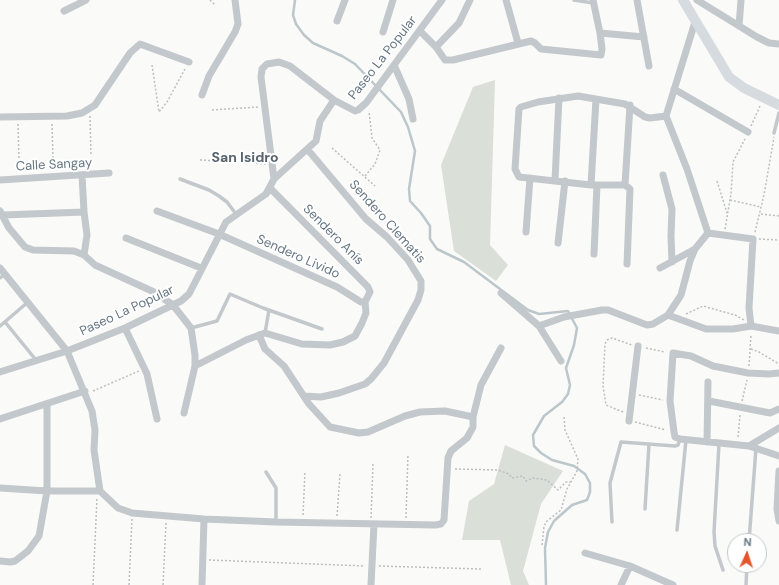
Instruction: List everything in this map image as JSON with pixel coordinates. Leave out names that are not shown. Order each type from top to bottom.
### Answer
[{"type":"main road","points":[[683,0],[729,77],[744,88],[779,105]]},
{"type":"street","points":[[64,11],[86,0]]},
{"type":"street","points":[[202,95],[209,76],[235,32],[238,24],[235,0]]},
{"type":"street","points":[[337,21],[345,0]]},
{"type":"street","points":[[383,32],[393,0]]},
{"type":"street","name":"Paseo La Popular","points":[[0,372],[68,351],[125,328],[173,305],[189,294],[201,268],[226,222],[236,214],[251,206],[266,194],[274,179],[262,69],[267,64],[279,62],[290,66],[334,100],[355,111],[361,109],[442,0]]},
{"type":"street","points":[[436,47],[459,23],[470,0]]},
{"type":"street","points":[[506,0],[518,43]]},
{"type":"street","points":[[637,0],[648,66]]},
{"type":"street","points":[[697,0],[769,43],[779,44]]},
{"type":"street","points":[[739,26],[741,0]]},
{"type":"street","points":[[420,30],[436,47],[445,60],[453,60],[518,43],[530,42],[535,43],[541,49],[562,50],[599,56],[602,53],[600,33],[593,1]]},
{"type":"street","points":[[696,22],[666,116],[687,169],[708,233]]},
{"type":"street","points":[[600,33],[644,37]]},
{"type":"street","points":[[0,117],[52,116],[82,113],[95,105],[130,53],[140,44],[144,44],[189,62]]},
{"type":"street","points":[[394,65],[409,98],[413,119]]},
{"type":"street","points":[[674,90],[748,132]]},
{"type":"street","points":[[627,264],[630,189],[625,185],[594,185],[519,177],[515,169],[519,109],[520,107],[559,98],[578,96],[630,106],[645,117],[656,118],[666,116]]},
{"type":"street","points":[[555,180],[559,98]]},
{"type":"street","points":[[594,254],[596,99]]},
{"type":"street","points":[[274,179],[308,150],[316,141],[320,121],[334,100]]},
{"type":"street","points":[[625,185],[630,106]]},
{"type":"street","name":"Sendero Clematis","points":[[304,396],[321,397],[339,393],[365,384],[371,379],[384,363],[418,300],[421,290],[421,281],[408,260],[387,237],[366,219],[308,150]]},
{"type":"street","name":"Calle Sangay","points":[[0,180],[109,173]]},
{"type":"street","points":[[82,175],[87,235],[84,255]]},
{"type":"street","points":[[663,175],[672,209],[670,241],[672,262]]},
{"type":"street","points":[[526,232],[530,178]]},
{"type":"street","points":[[558,243],[565,181]]},
{"type":"street","name":"Sendero Anís","points":[[270,188],[368,287],[370,292],[365,302]]},
{"type":"street","name":"Sendero Livido","points":[[157,211],[219,234],[337,287],[362,302],[365,302]]},
{"type":"street","points":[[84,212],[2,213],[9,228],[25,247],[33,250],[74,251],[84,255],[95,264],[154,292],[173,305],[191,328],[195,366],[184,413]]},
{"type":"street","points":[[708,233],[753,239],[749,308],[752,326]]},
{"type":"street","points":[[660,268],[695,249],[708,233]]},
{"type":"street","points":[[126,238],[201,268]]},
{"type":"street","points":[[539,326],[564,317],[602,310],[608,310],[647,325],[653,324],[668,316],[681,295],[695,249]]},
{"type":"street","points":[[0,268],[3,276],[28,302],[68,351],[92,411],[95,430],[94,450],[99,491],[118,508],[132,513],[166,517],[302,523],[441,524],[444,520],[447,470],[451,451],[467,438],[473,427],[473,417],[481,384],[501,348]]},
{"type":"street","points":[[501,293],[539,326],[561,361]]},
{"type":"street","points":[[195,366],[262,334],[302,344],[330,345],[343,342],[355,336],[366,314],[365,302]]},
{"type":"street","points":[[668,316],[706,329],[733,329],[752,326],[779,330]]},
{"type":"street","points":[[125,328],[144,369],[157,419]]},
{"type":"street","points":[[262,334],[265,349],[284,366],[317,414],[330,427],[359,433],[368,432],[405,416],[420,412],[445,411],[473,417]]},
{"type":"street","points":[[630,418],[638,346]]},
{"type":"street","points":[[779,373],[748,373],[713,366],[691,356],[673,353],[670,401],[675,437],[719,444],[752,447],[779,456]]},
{"type":"street","points":[[708,382],[708,442]]},
{"type":"street","points":[[0,419],[85,392]]},
{"type":"street","points":[[708,401],[770,413],[779,409]]},
{"type":"street","points":[[0,561],[15,561],[35,544],[39,536],[47,491],[47,404]]},
{"type":"street","points":[[752,447],[779,428]]},
{"type":"street","points":[[779,472],[777,509],[779,521]]},
{"type":"street","points":[[0,488],[47,491],[99,491]]},
{"type":"street","points":[[202,585],[204,519]]},
{"type":"street","points":[[371,585],[372,524]]},
{"type":"street","points":[[585,553],[630,566],[671,585]]},
{"type":"street","points":[[621,585],[630,566]]},
{"type":"lane","points":[[574,0],[593,1]]},
{"type":"lane","points":[[774,133],[779,113]]},
{"type":"lane","points":[[180,179],[209,190],[219,196],[227,202],[236,214]]},
{"type":"lane","points":[[191,328],[218,321],[230,294],[322,329]]},
{"type":"lane","points":[[0,326],[28,302]]},
{"type":"lane","points":[[262,334],[269,310]]},
{"type":"lane","points":[[5,322],[36,360]]},
{"type":"lane","points":[[612,522],[610,483],[621,442],[675,446],[678,445],[683,439]]},
{"type":"lane","points":[[677,530],[683,439]]},
{"type":"lane","points":[[645,509],[649,444]]},
{"type":"lane","points":[[719,444],[714,532],[715,546],[723,570]]},
{"type":"lane","points":[[749,533],[752,447]]},
{"type":"lane","points":[[266,472],[276,488],[276,522]]},
{"type":"lane","points":[[746,585],[747,573]]},
{"type":"path","points":[[210,0],[215,5]]},
{"type":"path","points":[[152,65],[159,112],[167,102],[189,62]]},
{"type":"path","points":[[724,235],[730,200],[733,162],[764,98]]},
{"type":"path","points":[[365,176],[376,164],[380,150],[372,138],[370,113],[366,103]]},
{"type":"path","points":[[212,110],[265,107]]},
{"type":"path","points":[[90,108],[92,156]]},
{"type":"path","points":[[18,116],[19,159]]},
{"type":"path","points":[[52,116],[53,159]]},
{"type":"path","points":[[774,133],[762,208],[753,239],[779,240]]},
{"type":"path","points":[[332,148],[351,164],[355,170],[365,176],[375,186]]},
{"type":"path","points":[[200,160],[272,165]]},
{"type":"path","points":[[716,181],[728,214]]},
{"type":"path","points":[[730,200],[762,208]]},
{"type":"path","points":[[760,214],[779,216]]},
{"type":"path","points":[[676,318],[703,306],[735,315],[752,326],[748,373],[741,407],[738,445]]},
{"type":"path","points":[[673,353],[609,338],[605,344],[602,369],[606,406],[630,418],[674,432]]},
{"type":"path","points":[[750,349],[759,352],[779,364]]},
{"type":"path","points":[[85,392],[144,369]]},
{"type":"path","points":[[633,394],[670,401]]},
{"type":"path","points":[[542,545],[544,526],[547,521],[560,510],[567,489],[577,470],[578,459],[565,430],[564,417]]},
{"type":"path","points":[[406,524],[408,454]]},
{"type":"path","points":[[372,524],[373,464]]},
{"type":"path","points":[[447,470],[498,470],[509,474],[512,478],[521,476],[526,481],[533,478],[547,480],[558,490],[566,482],[571,482]]},
{"type":"path","points":[[302,523],[305,471]]},
{"type":"path","points":[[337,524],[340,474]]},
{"type":"path","points":[[93,585],[99,491]]},
{"type":"path","points":[[129,585],[132,513]]},
{"type":"path","points":[[163,585],[166,517]]},
{"type":"path","points":[[203,560],[481,569]]},
{"type":"shaded area","points":[[495,80],[490,245],[508,265],[496,281],[454,251],[441,165],[473,87]]},
{"type":"shaded area","points":[[505,445],[563,471],[541,504],[523,571],[529,585],[511,585],[500,540],[462,540],[469,501],[494,484]]},
{"type":"waterway","points":[[295,0],[293,15],[296,24],[304,35],[313,43],[342,56],[355,64],[401,112],[408,127],[415,151],[409,189],[410,201],[430,226],[430,239],[437,249],[464,262],[528,310],[539,314],[568,311],[577,328],[574,345],[566,368],[570,385],[568,394],[562,402],[544,416],[533,435],[534,446],[541,453],[552,460],[574,466],[585,474],[590,483],[590,492],[587,500],[572,505],[554,521],[548,532],[545,548],[546,585]]},
{"type":"district","name":"San Isidro","points":[[245,158]]}]
